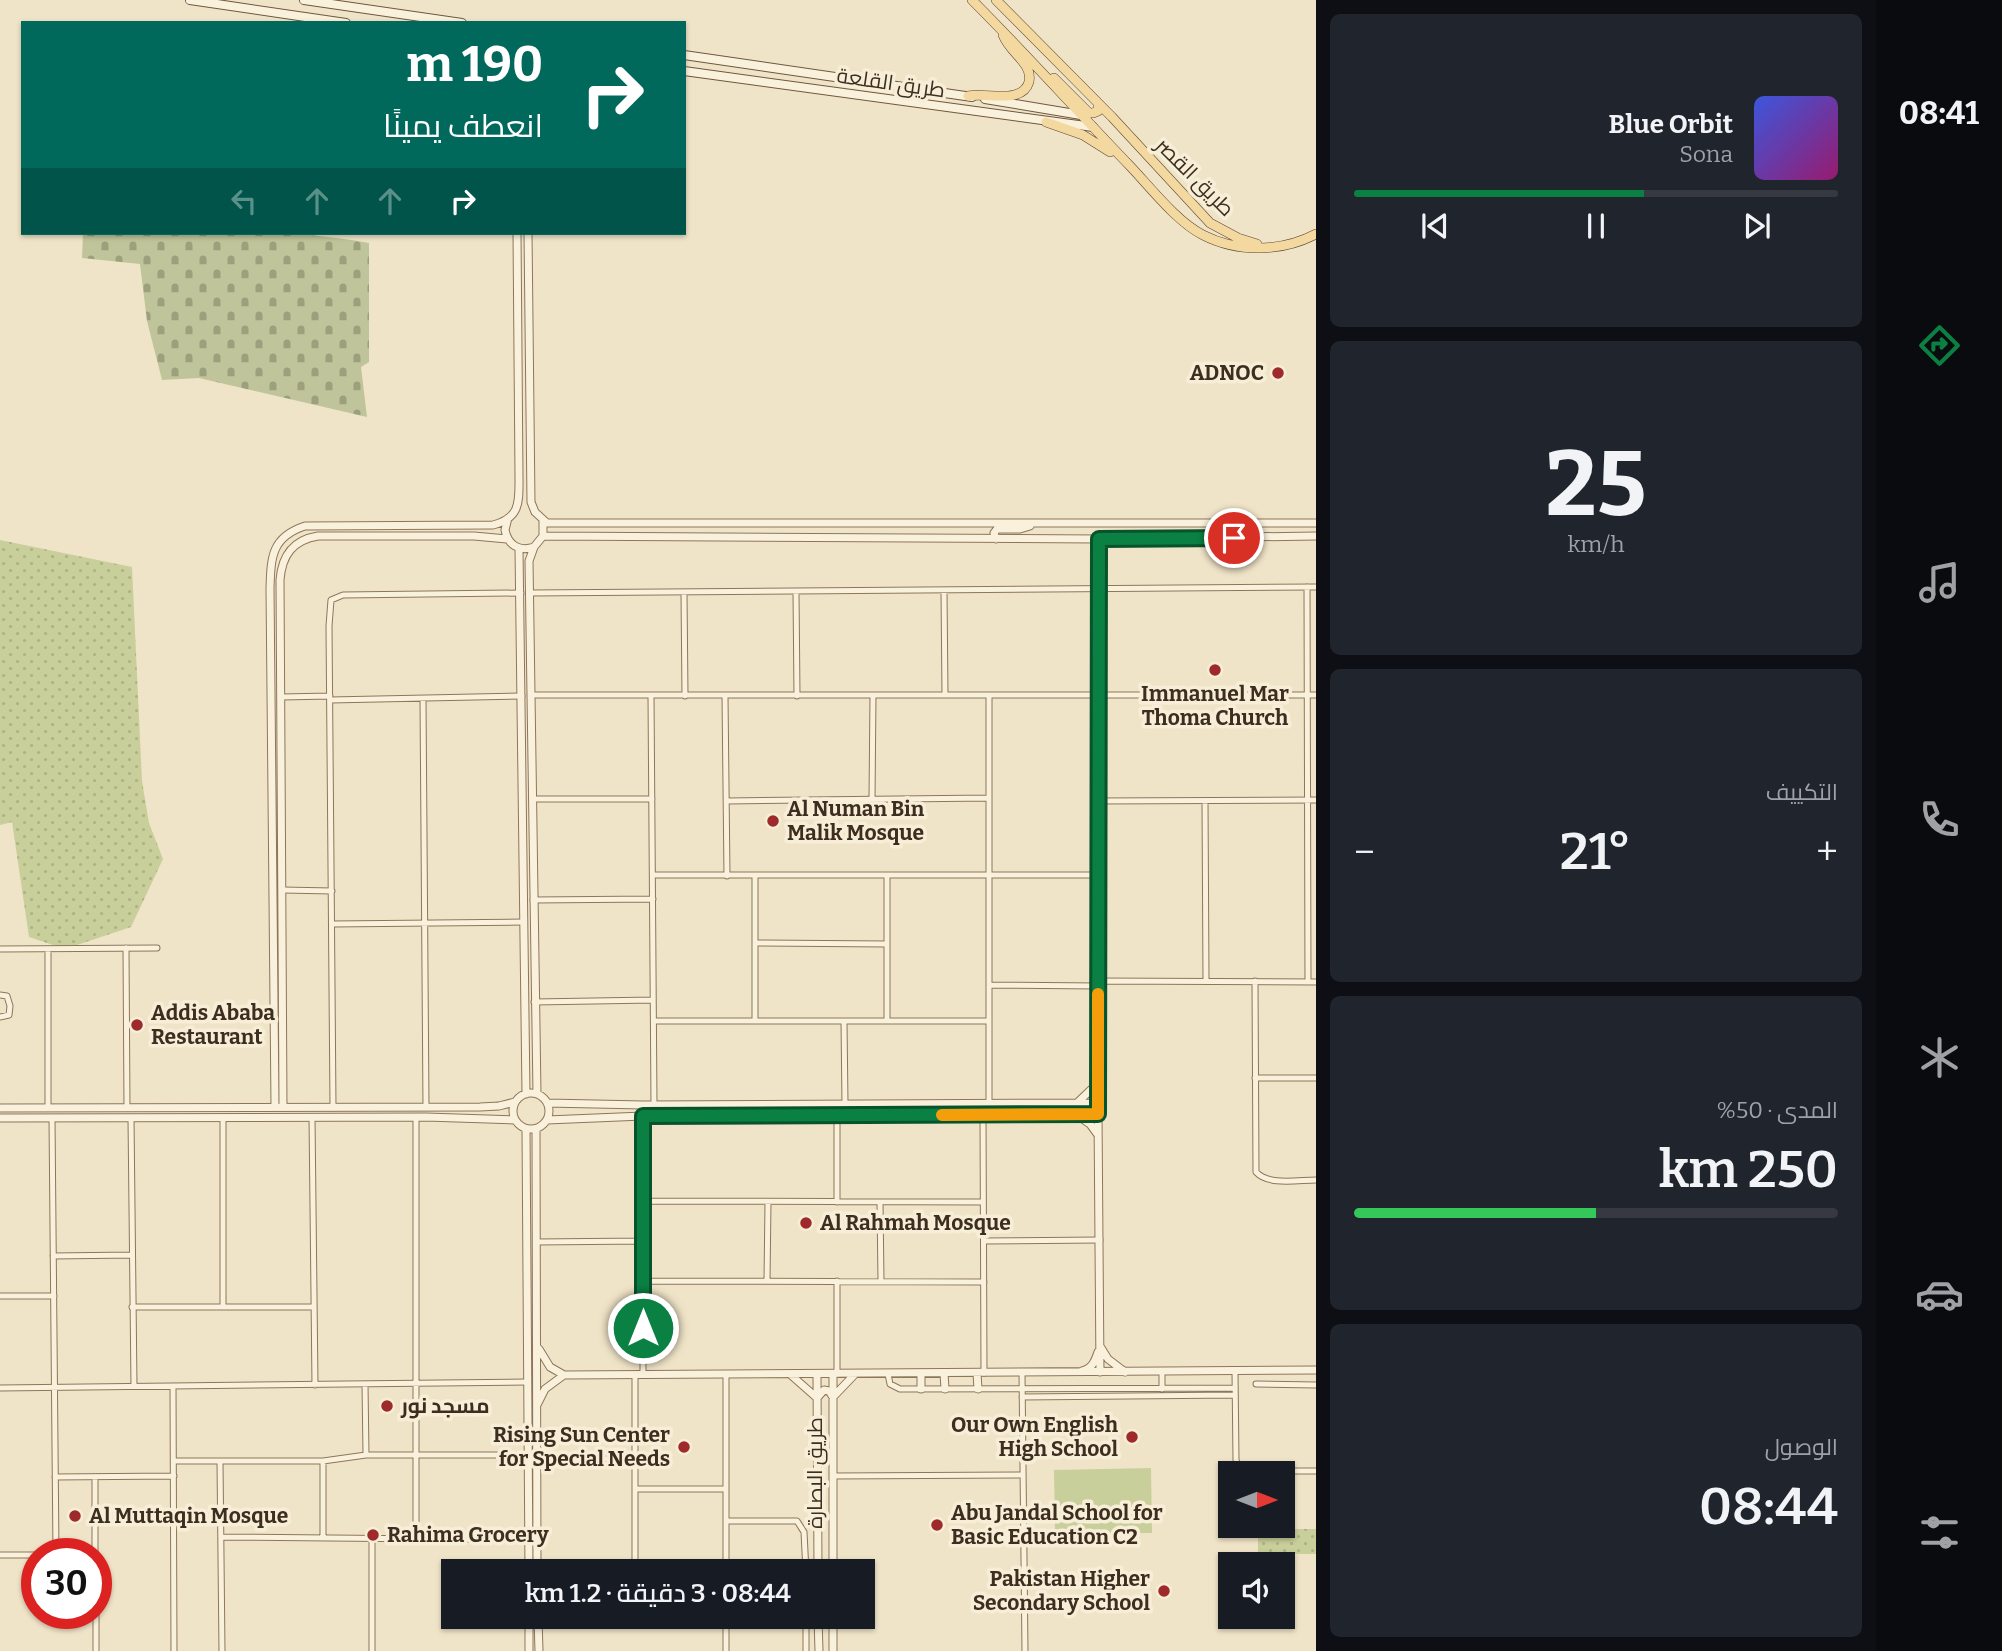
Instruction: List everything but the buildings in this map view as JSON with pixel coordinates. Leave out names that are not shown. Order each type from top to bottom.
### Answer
[{"type":"main road","points":[[190,0],[332,21]]},
{"type":"main road","points":[[304,0],[448,21]]},
{"type":"main road","name":"طريق القصر","points":[[972,0],[1135,172],[1201,234],[1241,247],[1276,247]]},
{"type":"main road","name":"طريق القصر","points":[[996,0],[1098,103],[1210,223],[1238,239],[1276,247]]},
{"type":"main road","points":[[968,96],[1013,96],[1020,94],[1027,86],[1030,75],[1027,68],[1007,45],[1002,30]]},
{"type":"main road","points":[[1002,30],[1019,41],[1088,113],[1098,111],[1098,103]]},
{"type":"main road","name":"طريق القلعة","points":[[686,55],[1081,115]]},
{"type":"main road","name":"طريق القلعة","points":[[686,71],[1093,127]]},
{"type":"main road","points":[[1046,121],[1093,140],[1135,172]]},
{"type":"main road","points":[[1276,247],[1297,243],[1316,234]]},
{"type":"street","points":[[507,539],[505,525],[519,505],[517,235]]},
{"type":"street","points":[[528,235],[531,502],[542,521],[543,536],[529,559],[537,1094]]},
{"type":"street","points":[[279,1106],[270,601],[272,554],[285,536],[304,526],[493,525],[524,509],[535,512]]},
{"type":"street","points":[[542,521],[553,524],[1316,523]]},
{"type":"street","points":[[923,538],[965,534],[967,528],[962,523]]},
{"type":"street","points":[[996,538],[993,533],[998,529],[1020,529],[1037,524]]},
{"type":"street","points":[[278,1057],[283,890],[281,568],[291,548],[298,541],[318,536],[483,536],[507,539],[519,549],[534,547]]},
{"type":"street","points":[[543,536],[1099,539],[1316,536]]},
{"type":"street","points":[[1099,539],[1097,802],[1100,1373]]},
{"type":"street","points":[[519,549],[526,1094]]},
{"type":"street","points":[[1307,587],[1308,982]]},
{"type":"street","points":[[530,593],[1316,587]]},
{"type":"street","points":[[944,591],[945,695]]},
{"type":"street","points":[[796,592],[797,696]]},
{"type":"street","points":[[333,1106],[331,600],[336,596],[521,593]]},
{"type":"street","points":[[684,593],[685,696]]},
{"type":"street","points":[[531,695],[1316,695]]},
{"type":"street","points":[[872,799],[873,695]]},
{"type":"street","points":[[989,695],[989,1103]]},
{"type":"street","points":[[282,697],[423,699],[522,696]]},
{"type":"street","points":[[652,696],[654,1104]]},
{"type":"street","points":[[725,696],[727,876]]},
{"type":"street","points":[[423,699],[425,1105]]},
{"type":"street","points":[[727,801],[989,798]]},
{"type":"street","points":[[532,799],[652,799]]},
{"type":"street","points":[[1097,802],[1316,800]]},
{"type":"street","points":[[1205,801],[1206,980]]},
{"type":"street","points":[[653,875],[1098,875]]},
{"type":"street","points":[[755,875],[755,1021]]},
{"type":"street","points":[[887,875],[887,1021]]},
{"type":"street","points":[[283,890],[332,891]]},
{"type":"street","points":[[533,900],[653,900]]},
{"type":"street","points":[[332,924],[523,922]]},
{"type":"street","points":[[755,943],[887,944]]},
{"type":"street","points":[[48,948],[48,1108]]},
{"type":"street","points":[[126,948],[127,1108]]},
{"type":"street","points":[[0,949],[157,948]]},
{"type":"street","points":[[989,985],[1206,980],[1316,982]]},
{"type":"street","points":[[1255,981],[1254,1164],[1257,1174],[1273,1180],[1316,1180]]},
{"type":"street","points":[[0,995],[7,996],[10,1006],[9,1015],[0,1017]]},
{"type":"street","points":[[534,1002],[653,1000]]},
{"type":"street","points":[[654,1021],[989,1021]]},
{"type":"street","points":[[844,1021],[845,1104]]},
{"type":"street","points":[[1255,1078],[1316,1078]]},
{"type":"street","points":[[1077,1103],[1098,1083]]},
{"type":"street","points":[[0,1108],[499,1106],[515,1102],[526,1094],[537,1094],[547,1103],[550,1111],[547,1120],[536,1129],[526,1129],[515,1120],[416,1117],[0,1118]]},
{"type":"street","points":[[515,1102],[515,1120]]},
{"type":"street","points":[[547,1103],[1098,1103]]},
{"type":"street","points":[[978,1389],[984,1282],[983,1114]]},
{"type":"street","points":[[1076,1114],[1090,1124],[1098,1135]]},
{"type":"street","points":[[547,1120],[643,1116],[1098,1114]]},
{"type":"street","points":[[837,1115],[837,1202]]},
{"type":"street","points":[[635,1559],[635,1459],[643,1281],[643,1116]]},
{"type":"street","points":[[223,1117],[223,1306]]},
{"type":"street","points":[[312,1117],[315,1385]]},
{"type":"street","points":[[416,1117],[416,1539]]},
{"type":"street","points":[[52,1118],[56,1538]]},
{"type":"street","points":[[131,1118],[134,1387]]},
{"type":"street","points":[[526,1129],[529,1559]]},
{"type":"street","points":[[536,1129],[537,1559]]},
{"type":"street","points":[[643,1201],[984,1202]]},
{"type":"street","points":[[767,1281],[768,1202]]},
{"type":"street","points":[[880,1202],[881,1281]]},
{"type":"street","points":[[984,1241],[1100,1240]]},
{"type":"street","points":[[536,1241],[643,1241]]},
{"type":"street","points":[[53,1256],[132,1255]]},
{"type":"street","points":[[643,1281],[984,1282]]},
{"type":"street","points":[[835,1374],[837,1281]]},
{"type":"street","points":[[0,1296],[54,1296]]},
{"type":"street","points":[[132,1307],[314,1307]]},
{"type":"street","points":[[536,1341],[541,1355],[550,1367],[564,1375],[1316,1370]]},
{"type":"street","points":[[1100,1345],[1108,1359],[1125,1372]]},
{"type":"street","points":[[1076,1373],[1088,1370],[1095,1362],[1100,1345]]},
{"type":"street","points":[[1162,1372],[1162,1396]]},
{"type":"street","points":[[1235,1372],[1236,1460],[1239,1467],[1246,1471],[1316,1471]]},
{"type":"street","points":[[921,1373],[921,1389]]},
{"type":"street","points":[[944,1373],[944,1389]]},
{"type":"street","points":[[1022,1373],[1025,1651]]},
{"type":"street","points":[[726,1374],[726,1559]]},
{"type":"street","points":[[790,1374],[817,1398],[824,1390],[829,1391],[833,1397],[855,1374]]},
{"type":"street","name":"طريق البصارة","points":[[817,1374],[818,1559]]},
{"type":"street","name":"طريق البصارة","points":[[833,1559],[835,1374]]},
{"type":"street","points":[[888,1374],[890,1384],[896,1388],[1162,1388],[1235,1391]]},
{"type":"street","points":[[537,1405],[545,1389],[564,1375]]},
{"type":"street","points":[[0,1388],[527,1382]]},
{"type":"street","points":[[365,1384],[366,1455]]},
{"type":"street","points":[[1256,1384],[1316,1385]]},
{"type":"street","points":[[173,1386],[174,1651]]},
{"type":"street","points":[[1022,1397],[1162,1396],[1235,1391]]},
{"type":"street","points":[[175,1461],[323,1461],[366,1455],[528,1455]]},
{"type":"street","points":[[537,1459],[635,1459]]},
{"type":"street","points":[[323,1461],[323,1538]]},
{"type":"street","points":[[220,1462],[222,1651]]},
{"type":"street","points":[[833,1476],[1023,1475]]},
{"type":"street","points":[[55,1477],[174,1476]]},
{"type":"street","points":[[94,1477],[95,1538]]},
{"type":"street","points":[[635,1489],[726,1489]]},
{"type":"street","points":[[726,1521],[797,1521],[804,1532],[806,1559]]},
{"type":"street","points":[[222,1537],[529,1540]]},
{"type":"street","points":[[372,1539],[372,1651]]},
{"type":"street","points":[[0,1555],[21,1555]]},
{"type":"street","points":[[96,1629],[96,1651]]},
{"type":"street","points":[[529,1629],[530,1651]]},
{"type":"street","points":[[538,1629],[538,1651]]},
{"type":"street","points":[[726,1629],[726,1651]]},
{"type":"street","points":[[806,1629],[806,1651]]},
{"type":"street","points":[[818,1629],[819,1651]]},
{"type":"street","points":[[833,1629],[833,1651]]},
{"type":"green space","points":[[83,235],[307,235],[369,243],[369,362],[361,367],[367,417],[199,378],[162,380],[147,321],[140,264],[82,258]]},
{"type":"green space","points":[[0,540],[132,567],[142,781],[149,823],[163,859],[131,927],[65,949],[29,937],[12,822],[0,825]]},
{"type":"green space","points":[[1151,1468],[1152,1533],[1055,1534],[1054,1470]]},
{"type":"green space","points":[[1295,1529],[1316,1529],[1316,1554],[1258,1552],[1258,1538],[1295,1538]]},
{"type":"slow traffic","points":[[942,1115],[1098,1114],[1098,994]]},
{"type":"place","name":"ADNOC","points":[[1278,373]]},
{"type":"place","name":"Immanuel Mar Thoma Church","points":[[1215,670]]},
{"type":"place","name":"Al Numan Bin Malik Mosque","points":[[773,821]]},
{"type":"place","name":"Addis Ababa Restaurant","points":[[137,1025]]},
{"type":"place","name":"Al Rahmah Mosque","points":[[806,1223]]},
{"type":"place","name":"مسجد نور","points":[[387,1406]]},
{"type":"place","name":"Our Own English High School","points":[[1132,1437]]},
{"type":"place","name":"Rising Sun Center for Special Needs","points":[[684,1447]]},
{"type":"place","name":"Al Muttaqin Mosque","points":[[75,1516]]},
{"type":"place","name":"Abu Jandal School for Basic Education C2","points":[[937,1525]]},
{"type":"place","name":"Rahima Grocery","points":[[373,1535]]},
{"type":"place","name":"Pakistan Higher Secondary School","points":[[1164,1591]]},
{"type":"route","points":[[643,1328],[643,1116],[1098,1114],[1099,539],[1234,538]]}]
